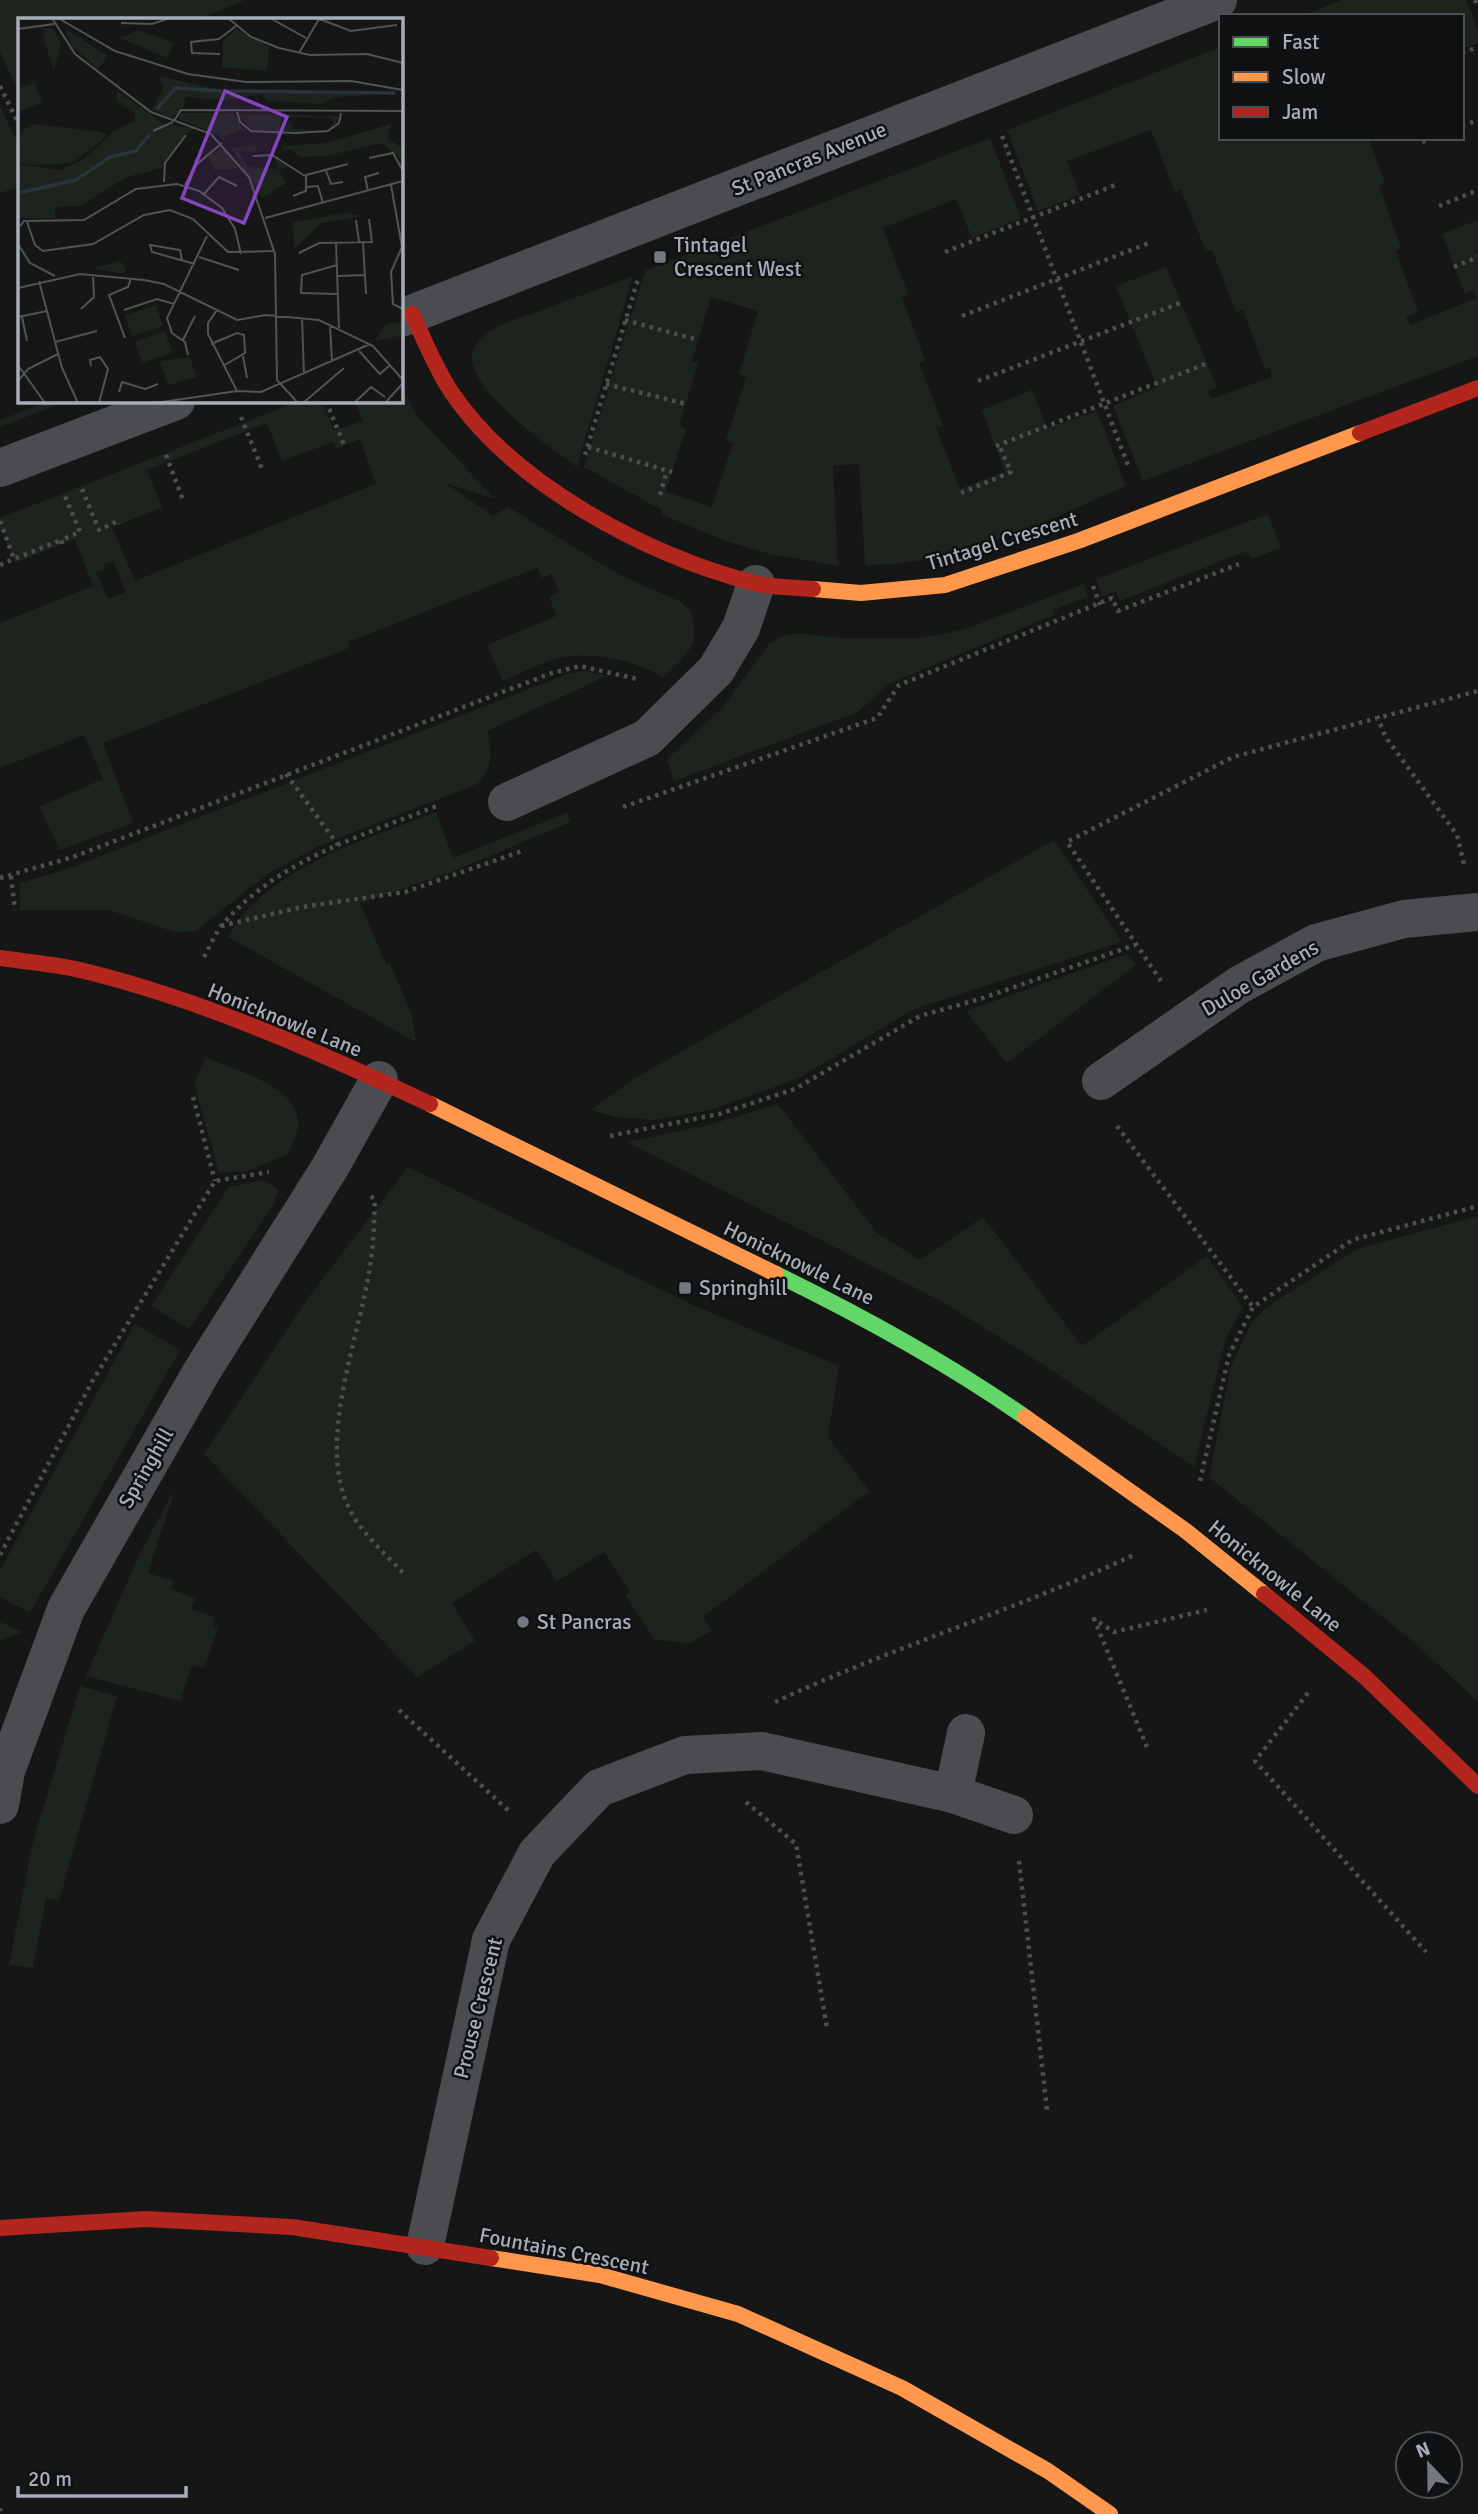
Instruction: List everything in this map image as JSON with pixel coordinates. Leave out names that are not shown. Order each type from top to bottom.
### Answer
[{"type":"street","name":"St Pancras Avenue","points":[[407,316],[1218,0]]},
{"type":"street","name":"Tintagel Crescent","points":[[407,316],[450,390],[495,444],[565,501],[658,550],[756,584],[861,593],[945,585],[1078,541],[1478,388]]},
{"type":"street","points":[[0,468],[173,402]]},
{"type":"street","points":[[507,802],[647,738],[683,706],[716,670],[741,628],[756,584]]},
{"type":"street","name":"Duloe Gardens","points":[[1101,1081],[1238,985],[1316,943],[1404,919],[1477,912]]},
{"type":"street","name":"Honicknowle Lane","points":[[0,958],[76,969],[146,987],[379,1080],[552,1162],[855,1313],[985,1389],[1186,1531],[1338,1654],[1403,1712],[1478,1786]]},
{"type":"street","name":"Springhill","points":[[0,1805],[6,1771],[66,1609],[202,1371],[329,1170],[379,1080]]},
{"type":"street","points":[[953,1794],[966,1733]]},
{"type":"street","name":"Prouse Crescent","points":[[425,2246],[491,1940],[537,1853],[599,1788],[689,1755],[762,1751],[953,1794],[1014,1815]]},
{"type":"street","name":"Fountains Crescent","points":[[0,2228],[146,2220],[292,2227],[600,2275],[738,2314],[902,2388],[1048,2471],[1110,2514]]},
{"type":"path","points":[[1475,0],[1478,7]]},
{"type":"path","points":[[0,86],[18,123]]},
{"type":"path","points":[[1422,142],[1426,140]]},
{"type":"path","points":[[1015,169],[1117,436]]},
{"type":"path","points":[[945,252],[1118,184]]},
{"type":"path","points":[[1438,206],[1478,190]]},
{"type":"path","points":[[962,316],[1149,243]]},
{"type":"path","points":[[1454,267],[1478,257]]},
{"type":"path","points":[[565,501],[588,447],[636,284]]},
{"type":"path","points":[[978,381],[1180,303]]},
{"type":"path","points":[[625,320],[698,340]]},
{"type":"path","points":[[961,493],[1011,472],[998,445],[1208,363]]},
{"type":"path","points":[[606,384],[686,404]]},
{"type":"path","points":[[326,402],[344,445]]},
{"type":"path","points":[[241,417],[262,469]]},
{"type":"path","points":[[588,447],[672,472]]},
{"type":"path","points":[[169,461],[183,500]]},
{"type":"path","points":[[0,565],[62,542],[80,532],[61,487]]},
{"type":"path","points":[[85,495],[99,530],[118,521],[119,524]]},
{"type":"path","points":[[0,521],[14,559]]},
{"type":"path","points":[[620,808],[877,718],[899,685],[1112,598],[1118,611],[1239,564]]},
{"type":"path","points":[[0,878],[73,857],[552,673],[580,666],[643,681],[683,706]]},
{"type":"path","points":[[552,1162],[618,1132],[719,1114],[795,1089],[920,1016],[983,998],[1135,944],[1067,842],[1233,757],[1377,716],[1478,691]]},
{"type":"path","points":[[1377,716],[1385,736],[1457,835],[1477,912]]},
{"type":"path","points":[[286,774],[338,845]]},
{"type":"path","points":[[181,1001],[221,926],[263,886],[298,863],[439,805]]},
{"type":"path","points":[[221,926],[302,907],[405,892],[532,848]]},
{"type":"path","points":[[1101,1081],[1112,1119],[1253,1307]]},
{"type":"path","points":[[0,1555],[93,1380],[215,1181],[193,1097]]},
{"type":"path","points":[[215,1181],[292,1168],[329,1170]]},
{"type":"path","points":[[375,1200],[371,1259],[340,1415],[337,1461],[348,1507],[359,1524],[407,1576]]},
{"type":"path","points":[[764,1707],[857,1664],[1080,1580],[1186,1531],[1229,1355],[1253,1307],[1352,1240],[1478,1206]]},
{"type":"path","points":[[1147,1747],[1094,1619],[1114,1632],[1266,1596]]},
{"type":"path","points":[[1338,1654],[1255,1761],[1426,1952]]},
{"type":"path","points":[[399,1710],[545,1844]]},
{"type":"path","points":[[689,1755],[796,1844],[827,2028]]},
{"type":"path","points":[[1014,1815],[1047,2109]]},
{"type":"path","points":[[0,2508],[1,2514]]},
{"type":"shaded area","points":[[0,0],[245,0],[201,18],[18,18],[18,92],[0,52]]},
{"type":"shaded area","points":[[1342,0],[1466,0],[1478,31],[1478,43],[1464,48],[1464,14],[1307,14]]},
{"type":"shaded area","points":[[1219,48],[1219,140],[1369,140],[1385,183],[1379,185],[1401,248],[1396,251],[1418,312],[1406,317],[1410,325],[1477,298],[1474,290],[1465,294],[1442,234],[1478,220],[1478,356],[1143,481],[1113,406],[1157,387],[1116,286],[1166,267],[1217,387],[1209,391],[1211,399],[1272,377],[1270,368],[1265,369],[1243,310],[1236,312],[1212,250],[1206,251],[1181,190],[1175,192],[1151,130],[1067,161],[1080,195],[1038,211],[1007,130]]},
{"type":"shaded area","points":[[0,106],[18,143],[18,187],[0,193]]},
{"type":"shaded area","points":[[990,138],[1021,218],[972,238],[956,199],[883,228],[908,294],[902,297],[925,360],[919,363],[943,425],[936,427],[960,489],[1005,472],[982,410],[1032,390],[1047,428],[1097,411],[1126,486],[1031,527],[967,550],[900,563],[865,565],[859,464],[833,466],[838,566],[770,554],[726,541],[661,514],[662,510],[584,467],[645,271]],"holes":[[[711,297],[758,311],[739,374],[746,377],[726,441],[733,444],[712,507],[666,492],[686,429],[679,426],[698,363],[692,361]]]},
{"type":"shaded area","points":[[633,276],[577,467],[499,404],[476,373],[473,353],[482,338],[503,324]]},
{"type":"shaded area","points":[[402,389],[418,417],[495,499],[445,483],[493,516],[508,507],[620,575],[679,601],[691,611],[694,624],[693,642],[685,656],[663,678],[641,667],[615,659],[576,656],[549,661],[503,681],[487,645],[556,616],[549,596],[559,592],[552,574],[542,578],[537,568],[348,642],[349,648],[103,743],[133,823],[60,850],[39,807],[103,779],[84,735],[0,768],[0,623],[93,586],[75,539],[15,563],[0,527],[0,518],[296,402],[322,402],[334,430],[362,421],[355,402],[402,402]],"holes":[[[267,423],[282,461],[333,442],[336,449],[360,439],[376,484],[135,581],[112,527],[162,508],[147,470]],[[113,560],[126,592],[108,599],[96,572]]]},
{"type":"shaded area","points":[[48,402],[64,402],[0,427],[0,420]]},
{"type":"shaded area","points":[[1268,514],[1281,548],[1251,559],[1247,551],[1120,601],[1116,592],[1102,597],[1096,579]]},
{"type":"shaded area","points":[[1084,584],[1088,597],[1053,610],[1054,615],[890,683],[858,712],[674,781],[667,759],[722,708],[769,644],[781,637],[797,633],[837,638],[921,638],[963,630]]},
{"type":"shaded area","points":[[586,671],[607,676],[487,731],[490,746],[489,766],[477,784],[319,846],[269,873],[196,931],[175,932],[109,910],[20,910],[20,883],[67,869],[570,673]]},
{"type":"shaded area","points":[[436,812],[453,858],[567,813],[571,822],[449,873],[360,903],[386,964],[390,963],[412,1016],[416,1042],[228,937],[245,913],[266,892],[292,874],[350,845]]},
{"type":"shaded area","points":[[1054,840],[1122,942],[914,1009],[799,1078],[711,1110],[652,1120],[616,1117],[591,1110],[635,1078]]},
{"type":"shaded area","points":[[1127,954],[1137,964],[1007,1063],[966,1011]]},
{"type":"shaded area","points":[[206,1058],[265,1082],[290,1101],[297,1114],[298,1128],[288,1154],[247,1171],[219,1173],[194,1083]]},
{"type":"shaded area","points":[[778,1104],[877,1233],[920,1260],[983,1217],[1082,1346],[1207,1256],[1243,1307],[1226,1338],[1194,1467],[1047,1367],[941,1301],[627,1142],[708,1125]]},
{"type":"shaded area","points":[[408,1167],[695,1306],[839,1366],[828,1437],[869,1491],[703,1617],[712,1630],[691,1643],[655,1640],[625,1595],[630,1592],[604,1552],[557,1581],[536,1550],[452,1603],[475,1641],[417,1677],[204,1454],[308,1298]]},
{"type":"shaded area","points":[[265,1180],[278,1190],[273,1206],[189,1329],[151,1306],[229,1187]]},
{"type":"shaded area","points":[[1478,1216],[1478,1702],[1415,1643],[1209,1477],[1231,1366],[1251,1323],[1267,1307],[1357,1249]]},
{"type":"shaded area","points":[[135,1324],[180,1350],[30,1613],[0,1597],[0,1570]]},
{"type":"shaded area","points":[[175,1489],[148,1573],[173,1581],[171,1589],[195,1598],[191,1609],[215,1617],[213,1626],[218,1628],[204,1668],[192,1665],[180,1701],[86,1676],[140,1553]]},
{"type":"shaded area","points":[[0,1622],[23,1632],[0,1640]]},
{"type":"shaded area","points":[[80,1686],[117,1696],[59,1901],[46,1898],[33,1968],[9,1965],[33,1842]]},
{"type":"traffic: fast","points":[[776,1274],[903,1341],[965,1377],[1025,1417]]},
{"type":"traffic: slow","points":[[813,589],[861,593],[945,585],[1078,541],[1360,433]]},
{"type":"traffic: slow","points":[[430,1104],[776,1274]]},
{"type":"traffic: slow","points":[[1025,1417],[1186,1531],[1264,1594]]},
{"type":"traffic: slow","points":[[491,2258],[600,2275],[738,2314],[902,2388],[1048,2471],[1110,2514]]},
{"type":"traffic: jam","points":[[412,314],[450,390],[477,424],[509,456],[546,485],[627,535],[713,571],[776,587],[813,589]]},
{"type":"traffic: jam","points":[[1360,433],[1478,388]]},
{"type":"traffic: jam","points":[[0,958],[80,970],[169,995],[302,1046],[430,1104]]},
{"type":"traffic: jam","points":[[1264,1594],[1364,1676],[1478,1786]]},
{"type":"traffic: jam","points":[[0,2228],[146,2219],[292,2227],[491,2258]]},
{"type":"place","name":"Tintagel Crescent West","points":[[660,257]]},
{"type":"place","name":"Springhill","points":[[685,1288]]},
{"type":"place","name":"St Pancras","points":[[523,1622]]}]
